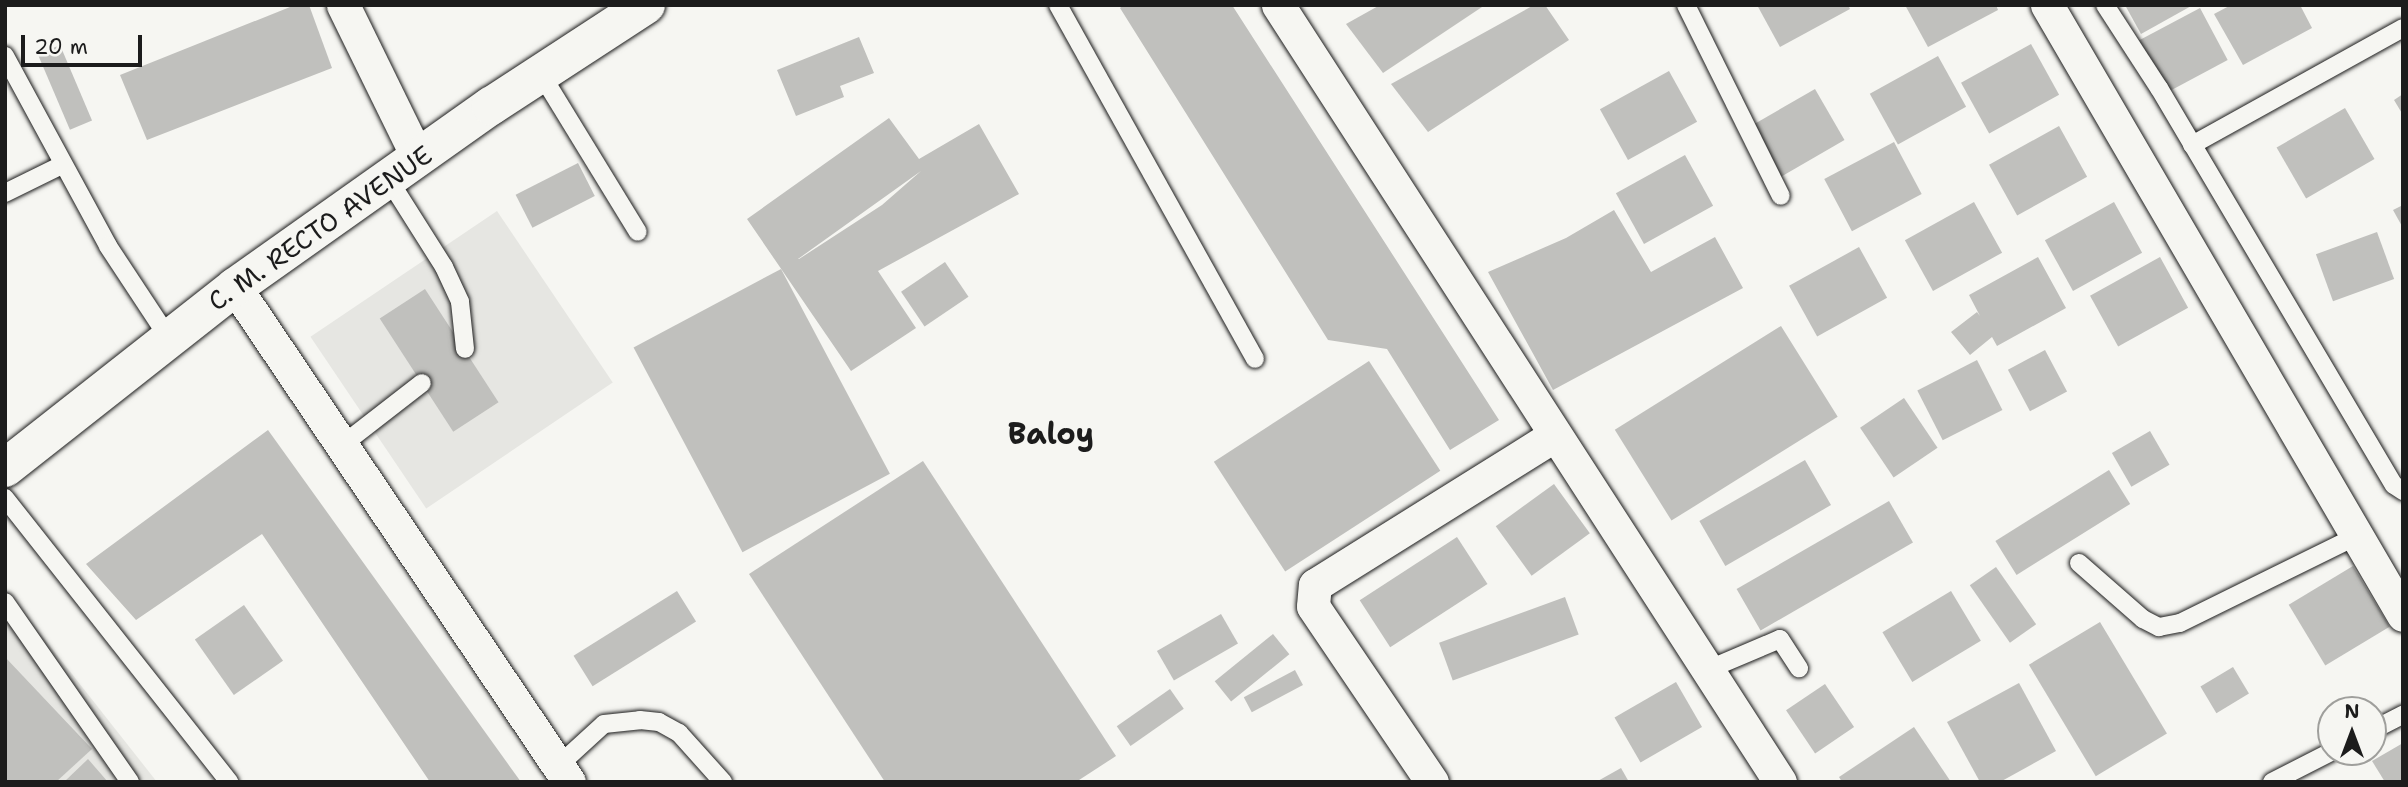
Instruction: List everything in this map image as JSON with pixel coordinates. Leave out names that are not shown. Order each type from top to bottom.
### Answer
[{"type":"highway","name":"C. M. RECTO AVENUE","points":[[5,468],[168,337],[235,287],[541,74],[646,5]]},
{"type":"street","points":[[344,5],[403,169]]},
{"type":"street","points":[[1278,5],[1780,782]]},
{"type":"street","points":[[2047,5],[2403,615]]},
{"type":"street","points":[[235,287],[564,774]]},
{"type":"street","points":[[1432,782],[1314,606],[1315,585],[1555,435]]},
{"type":"lane","points":[[1058,5],[1255,359]]},
{"type":"lane","points":[[1686,5],[1781,196]]},
{"type":"lane","points":[[2105,5],[2192,145],[2394,485],[2403,491]]},
{"type":"lane","points":[[2192,145],[2403,28]]},
{"type":"lane","points":[[5,56],[62,165],[168,337]]},
{"type":"lane","points":[[541,74],[638,232]]},
{"type":"lane","points":[[5,193],[62,165]]},
{"type":"lane","points":[[403,169],[460,302],[465,349]]},
{"type":"lane","points":[[342,445],[422,383]]},
{"type":"lane","points":[[5,498],[229,782]]},
{"type":"lane","points":[[2079,564],[2143,619],[2159,627],[2180,622],[2357,536]]},
{"type":"lane","points":[[5,602],[130,782]]},
{"type":"lane","points":[[1707,670],[1780,639],[1799,668]]},
{"type":"lane","points":[[2387,723],[2403,715]]},
{"type":"lane","points":[[564,774],[604,724],[640,720],[659,722],[679,733],[723,782]]},
{"type":"lane","points":[[2272,782],[2317,758]]},
{"type":"shaded area","points":[[497,211],[613,383],[426,508],[310,337]]},
{"type":"shaded area","points":[[5,589],[157,782],[5,782]]},
{"type":"building","points":[[295,5],[309,5],[332,68],[147,140],[120,75]]},
{"type":"building","points":[[1123,5],[1232,5],[1499,420],[1450,450],[1387,349],[1328,340],[1120,8]]},
{"type":"building","points":[[1380,5],[1485,5],[1383,73],[1346,24]]},
{"type":"building","points":[[1534,5],[1545,5],[1569,40],[1428,132],[1391,84]]},
{"type":"building","points":[[1757,5],[1848,5],[1850,9],[1780,47]]},
{"type":"building","points":[[1905,5],[1996,5],[1998,10],[1928,47]]},
{"type":"building","points":[[2125,5],[2193,5],[2141,34]]},
{"type":"building","points":[[2231,5],[2300,5],[2312,28],[2243,65],[2214,14]]},
{"type":"building","points":[[2200,8],[2228,60],[2157,98],[2129,46]]},
{"type":"building","points":[[859,37],[874,73],[840,86],[844,97],[796,116],[777,70]]},
{"type":"building","points":[[2031,44],[2059,95],[1989,134],[1961,83]]},
{"type":"building","points":[[60,45],[92,120],[70,130],[38,54]]},
{"type":"building","points":[[1938,56],[1966,107],[1898,145],[1870,94]]},
{"type":"building","points":[[1669,71],[1697,122],[1628,160],[1600,109]]},
{"type":"building","points":[[1815,89],[1844,140],[1776,180],[1747,128]]},
{"type":"building","points":[[2403,94],[2403,115],[2394,100]]},
{"type":"building","points":[[2345,108],[2374,159],[2306,199],[2277,148]]},
{"type":"building","points":[[889,118],[919,159],[979,124],[1019,194],[878,271],[916,328],[851,371],[747,219]],"holes":[[[921,171],[882,205],[799,259],[798,259]]]},
{"type":"building","points":[[2059,126],[2087,177],[2017,216],[1989,165]]},
{"type":"building","points":[[1894,142],[1922,194],[1852,231],[1824,179]]},
{"type":"building","points":[[1685,155],[1713,206],[1644,244],[1616,193]]},
{"type":"building","points":[[578,163],[595,196],[532,228],[516,195]]},
{"type":"building","points":[[1974,202],[2002,253],[1933,291],[1905,240]]},
{"type":"building","points":[[2114,202],[2142,253],[2073,291],[2045,240]]},
{"type":"building","points":[[2403,205],[2403,228],[2393,210]]},
{"type":"building","points":[[1614,210],[1651,272],[1715,237],[1743,288],[1553,390],[1488,272],[1566,238]]},
{"type":"building","points":[[2377,232],[2394,279],[2333,301],[2316,254]]},
{"type":"building","points":[[1859,247],[1887,298],[1817,337],[1789,286]]},
{"type":"building","points":[[2038,257],[2066,308],[1997,346],[1992,337],[1970,355],[1951,332],[1977,312],[1980,316],[1969,295]]},
{"type":"building","points":[[2160,257],[2188,308],[2118,347],[2090,296]]},
{"type":"building","points":[[945,262],[968,297],[925,326],[901,292]]},
{"type":"building","points":[[781,269],[890,474],[742,552],[634,347]]},
{"type":"building","points":[[425,289],[499,402],[453,432],[380,318]]},
{"type":"building","points":[[1781,326],[1838,417],[1671,521],[1615,430]]},
{"type":"building","points":[[2045,350],[2067,391],[2030,411],[2008,370]]},
{"type":"building","points":[[1977,360],[2002,410],[1943,440],[1917,390]]},
{"type":"building","points":[[1369,361],[1440,471],[1285,572],[1214,462]]},
{"type":"building","points":[[1904,398],[1938,448],[1894,477],[1860,428]]},
{"type":"building","points":[[268,430],[521,782],[430,782],[262,534],[136,620],[86,564]]},
{"type":"building","points":[[2150,431],[2170,465],[2131,487],[2112,453]]},
{"type":"building","points":[[1805,460],[1831,505],[1725,566],[1699,521]]},
{"type":"building","points":[[923,461],[1116,756],[1076,782],[885,782],[749,574]]},
{"type":"building","points":[[2109,470],[2130,504],[2017,575],[1995,541]]},
{"type":"building","points":[[1554,484],[1590,533],[1532,576],[1496,526]]},
{"type":"building","points":[[1889,501],[1913,543],[1761,631],[1737,589]]},
{"type":"building","points":[[1457,537],[1487,584],[1390,647],[1360,600]]},
{"type":"building","points":[[2353,566],[2390,627],[2325,665],[2289,605]]},
{"type":"building","points":[[1996,567],[2036,624],[2010,643],[1970,585]]},
{"type":"building","points":[[677,591],[696,622],[593,686],[574,656]]},
{"type":"building","points":[[1951,591],[1981,641],[1912,682],[1882,632]]},
{"type":"building","points":[[1565,597],[1579,635],[1453,680],[1439,643]]},
{"type":"building","points":[[244,605],[283,661],[234,695],[195,639]]},
{"type":"building","points":[[1221,614],[1238,643],[1174,680],[1157,651]]},
{"type":"building","points":[[2100,622],[2167,733],[2096,776],[2029,665]]},
{"type":"building","points":[[1273,634],[1289,654],[1231,701],[1215,681]]},
{"type":"building","points":[[5,657],[92,749],[56,782],[5,782]]},
{"type":"building","points":[[2233,667],[2249,694],[2216,713],[2200,687]]},
{"type":"building","points":[[1295,670],[1303,685],[1252,712],[1244,697]]},
{"type":"building","points":[[1676,682],[1702,727],[1641,763],[1615,718]]},
{"type":"building","points":[[2019,683],[2056,751],[2000,782],[1980,782],[1947,722]]},
{"type":"building","points":[[1825,684],[1854,727],[1815,753],[1786,710]]},
{"type":"building","points":[[1170,689],[1184,709],[1131,746],[1117,726]]},
{"type":"building","points":[[1914,727],[1951,782],[1842,782],[1839,777]]},
{"type":"building","points":[[2403,743],[2403,782],[2385,782],[2375,766],[2387,766],[2387,752]]},
{"type":"building","points":[[88,759],[108,782],[64,782]]},
{"type":"building","points":[[1621,768],[1629,782],[1596,782]]},
{"type":"district","name":"Baloy","points":[[1051,434]]}]
